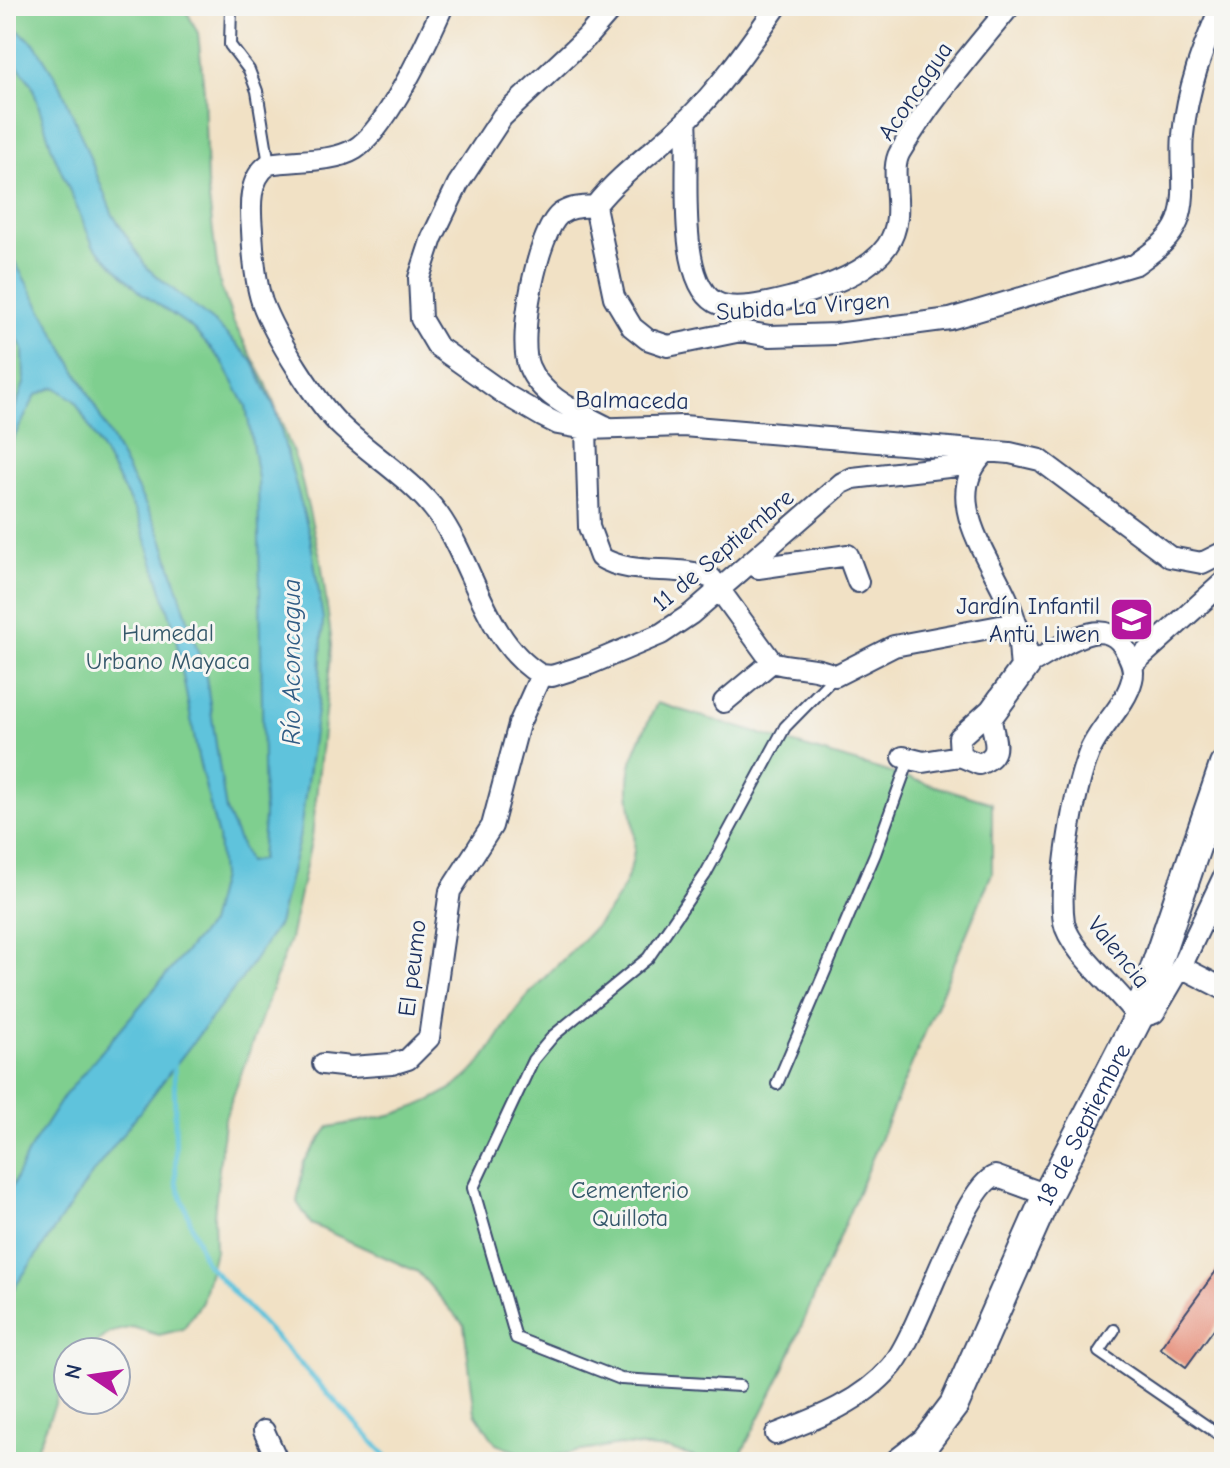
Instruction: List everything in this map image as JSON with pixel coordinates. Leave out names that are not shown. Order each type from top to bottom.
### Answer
[{"type":"street","points":[[443,6],[404,83],[374,131],[354,150],[330,157],[269,164],[255,180],[250,206],[263,303],[320,406],[423,495],[454,537],[496,626],[530,668],[541,675]]},
{"type":"street","name":"Balmaceda","points":[[614,6],[586,38],[502,117],[458,184],[432,238],[419,278],[421,319],[437,346],[494,388],[558,424],[586,429],[698,427],[943,445],[979,458],[1010,453],[1040,460],[1170,557],[1202,563],[1224,552]]},
{"type":"street","points":[[609,428],[576,411],[539,384],[529,368],[524,341],[543,243],[559,215],[574,207],[595,206],[608,189],[686,121],[715,89],[777,6]]},
{"type":"street","name":"Aconcagua","points":[[686,121],[689,247],[701,283],[717,304],[753,304],[794,296],[874,263],[890,242],[898,218],[898,154],[990,16],[1010,6]]},
{"type":"street","name":"Subida La Virgen","points":[[595,206],[614,297],[632,327],[647,339],[668,346],[741,331],[770,336],[836,334],[950,319],[1136,264],[1158,248],[1179,220],[1183,201],[1181,158],[1189,95],[1221,6]]},
{"type":"street","points":[[586,429],[589,527],[600,557],[625,568],[703,575],[719,587],[772,662],[819,668],[835,676],[894,646],[1016,623]]},
{"type":"street","points":[[979,458],[967,491],[967,514],[1032,663]]},
{"type":"street","name":"11 de Septiembre","points":[[541,675],[552,676],[590,664],[661,634],[691,614],[842,483],[853,478],[979,458]]},
{"type":"street","points":[[752,562],[758,568],[848,555],[858,582]]},
{"type":"street","name":"Valencia","points":[[1224,582],[1133,664],[1133,679],[1090,752],[1078,790],[1063,894],[1064,925],[1089,962],[1126,999],[1138,1018],[1154,1013],[1181,967],[1224,876]]},
{"type":"street","points":[[960,756],[959,738],[990,710],[1021,667],[1016,623]]},
{"type":"street","points":[[906,757],[923,762],[960,756],[979,764],[994,756],[997,737],[991,719],[1032,663],[1082,634],[1104,632],[1123,642],[1133,664]]},
{"type":"street","points":[[724,702],[772,662]]},
{"type":"street","name":"El peumo","points":[[323,1064],[351,1067],[392,1064],[408,1059],[429,1038],[439,982],[445,907],[457,875],[492,826],[519,724],[541,675]]},
{"type":"street","name":"18 de Septiembre","points":[[900,1462],[926,1442],[954,1405],[1047,1195],[1138,1018],[1224,765]]},
{"type":"street","points":[[1181,967],[1224,989]]},
{"type":"street","points":[[776,1434],[823,1416],[870,1388],[892,1366],[907,1344],[970,1204],[987,1179],[995,1176],[1047,1195]]},
{"type":"street","points":[[264,1431],[278,1462]]},
{"type":"lane","points":[[231,6],[230,45],[249,70],[257,91],[269,164]]},
{"type":"lane","points":[[740,1386],[621,1379],[516,1338],[473,1188],[533,1060],[554,1035],[648,958],[705,875],[785,727],[835,676]]},
{"type":"lane","points":[[777,1084],[875,854],[906,757]]},
{"type":"lane","points":[[1114,1330],[1099,1352],[1224,1438]]},
{"type":"green space","name":"Humedal Urbano Mayaca","points":[[6,6],[184,6],[198,33],[204,91],[207,183],[219,281],[234,323],[266,383],[298,466],[321,561],[332,645],[312,837],[290,939],[224,1121],[214,1216],[215,1251],[202,1302],[183,1329],[159,1335],[132,1327],[105,1336],[52,1336],[52,1412],[32,1462],[6,1462]]},
{"type":"green space","name":"Cementerio Quillota","points":[[657,703],[992,803],[992,873],[781,1375],[737,1462],[710,1462],[668,1449],[620,1445],[537,1458],[496,1444],[475,1413],[464,1325],[418,1272],[311,1224],[297,1202],[304,1162],[329,1127],[414,1107],[461,1082],[479,1065],[536,987],[605,916],[629,874],[635,842],[630,773],[639,742]]},
{"type":"water","name":"Río Aconcagua","points":[[6,21],[34,43],[61,86],[113,215],[147,268],[217,325],[252,360],[275,409],[310,536],[323,619],[319,696],[299,839],[278,924],[243,977],[92,1174],[6,1300],[6,1200],[27,1154],[64,1096],[209,924],[221,877],[218,837],[198,757],[174,628],[139,518],[75,401],[55,387],[36,395],[6,453],[6,435],[24,383],[23,349],[6,317],[6,246],[86,389],[161,535],[206,677],[226,811],[248,862],[261,860],[264,817],[258,479],[246,406],[222,361],[192,328],[140,292],[93,245],[53,152],[32,85],[6,50]]},
{"type":"building","points":[[1224,1260],[1224,1315],[1186,1367],[1160,1348]]},
{"type":"waterway","points":[[174,1060],[176,1182],[205,1262],[392,1462]]},
{"type":"place","name":"Jardín Infantil Antü Liwen","points":[[1131,620]]}]
